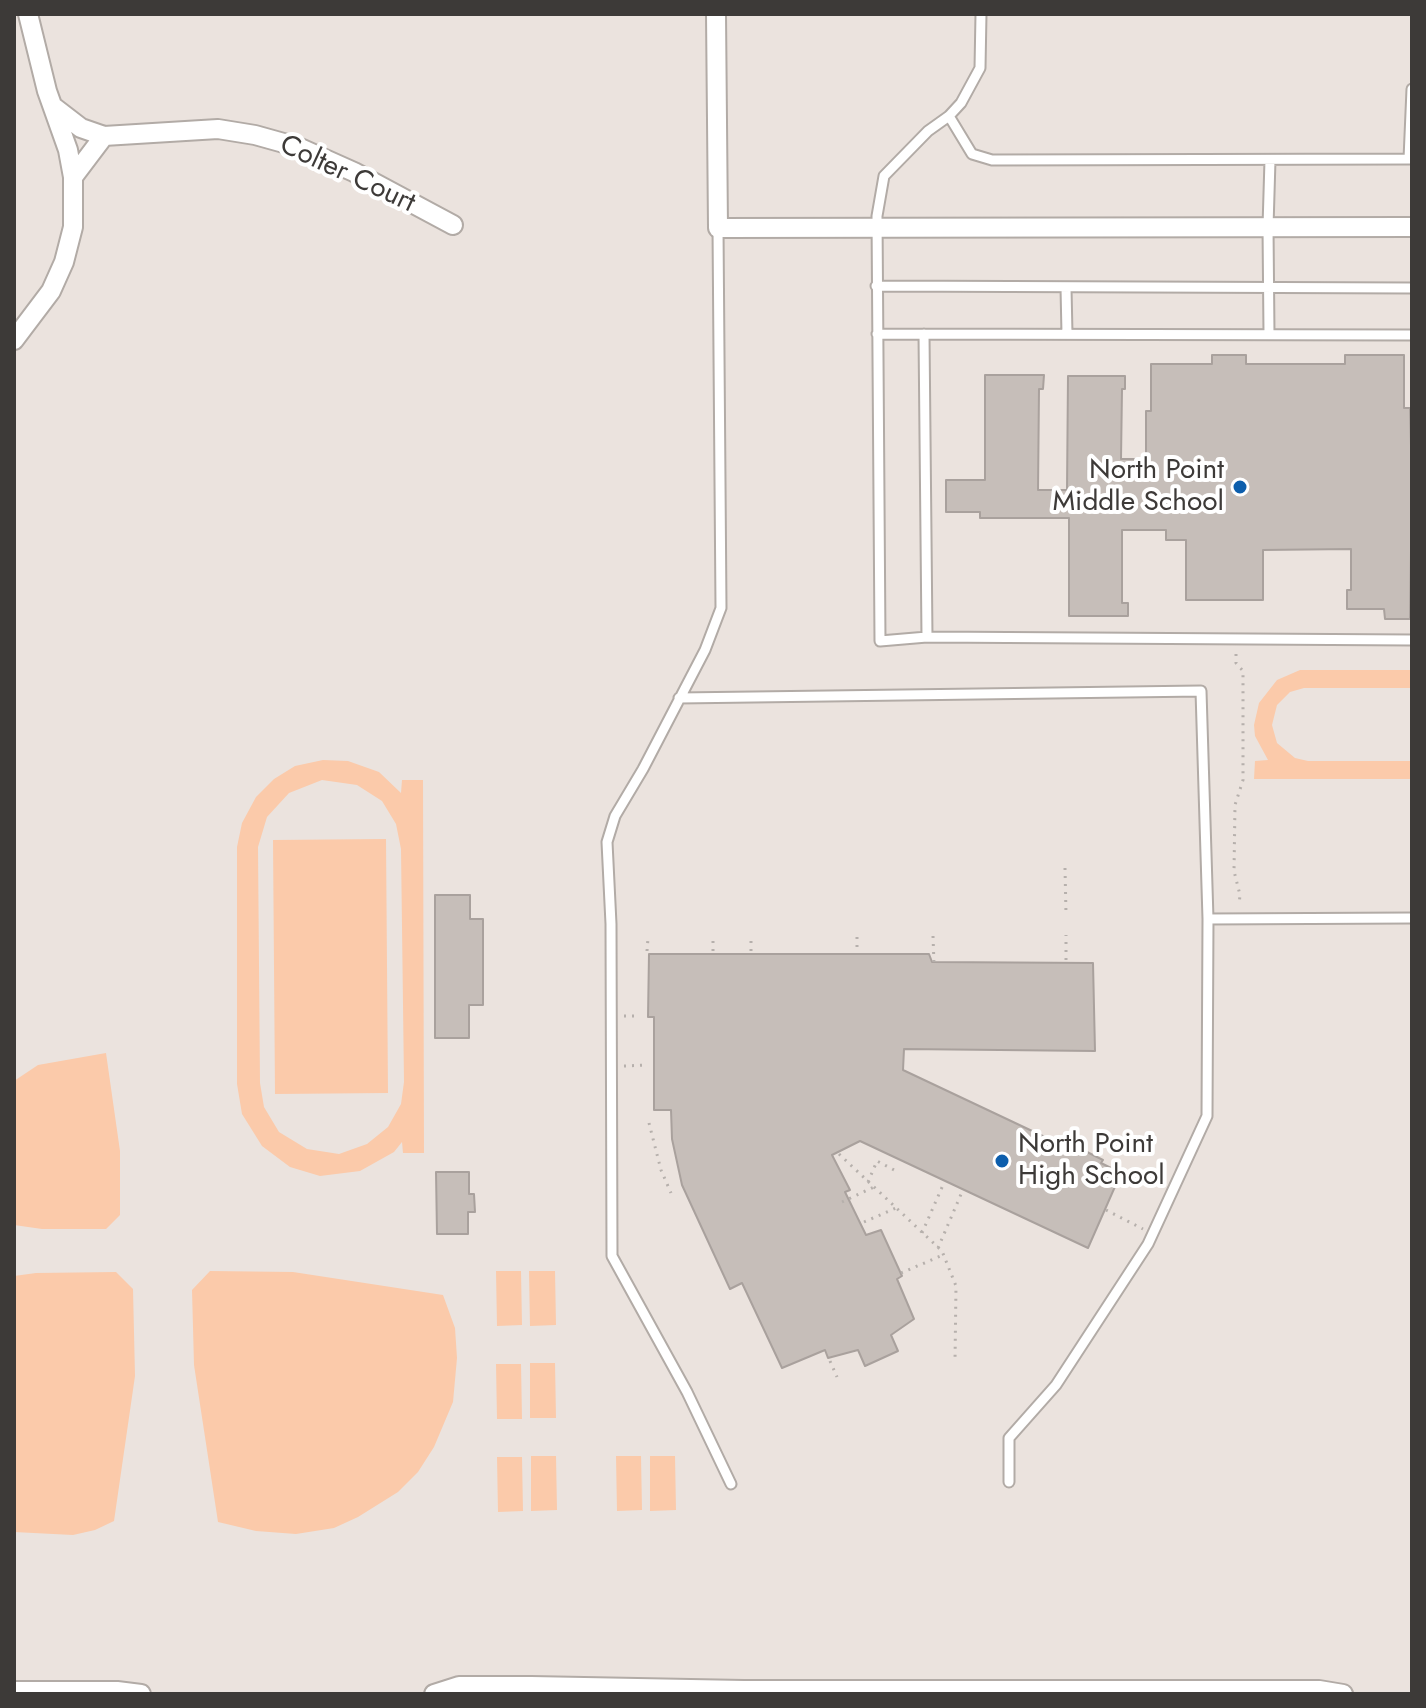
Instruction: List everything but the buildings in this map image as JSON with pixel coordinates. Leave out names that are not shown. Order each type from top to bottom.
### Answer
[{"type":"street","points":[[14,340],[51,291],[64,262],[73,227],[73,177],[68,150],[47,91],[28,14]]},
{"type":"street","points":[[716,14],[718,228],[1412,227]]},
{"type":"street","name":"Colter Court","points":[[55,108],[81,128],[104,136],[218,129],[298,147],[354,172],[453,225]]},
{"type":"street","points":[[73,177],[104,136]]},
{"type":"street","points":[[434,1694],[459,1686],[531,1690],[744,1692],[1319,1690],[1343,1694]]},
{"type":"street","points":[[14,1691],[117,1691],[141,1694]]},
{"type":"lane","points":[[981,14],[980,68],[961,103],[884,176],[876,228],[880,641],[927,637],[1412,640]]},
{"type":"lane","points":[[949,116],[972,154],[992,160],[1411,159],[1412,89]]},
{"type":"lane","points":[[1269,334],[1270,160]]},
{"type":"lane","points":[[718,228],[721,608],[705,650],[615,816],[607,842],[611,924],[612,1256],[687,1392],[731,1484]]},
{"type":"lane","points":[[876,286],[1412,288]]},
{"type":"lane","points":[[1066,288],[1067,334]]},
{"type":"lane","points":[[877,334],[1412,335]]},
{"type":"lane","points":[[924,334],[927,637]]},
{"type":"lane","points":[[679,698],[1201,691],[1208,919],[1207,1116],[1148,1244],[1056,1385],[1009,1438],[1009,1482]]},
{"type":"lane","points":[[1208,919],[1412,918]]},
{"type":"path","points":[[1236,654],[1236,663],[1243,671],[1243,780],[1234,818],[1234,871],[1240,895],[1239,905]]},
{"type":"path","points":[[1065,868],[1066,914]]},
{"type":"path","points":[[1066,935],[1066,960]]},
{"type":"path","points":[[933,936],[934,964]]},
{"type":"path","points":[[857,937],[857,948]]},
{"type":"path","points":[[647,951],[648,938]]},
{"type":"path","points":[[713,938],[713,951]]},
{"type":"path","points":[[751,938],[751,951]]},
{"type":"path","points":[[624,1016],[638,1016]]},
{"type":"path","points":[[624,1066],[648,1065]]},
{"type":"path","points":[[649,1123],[661,1170],[671,1193]]},
{"type":"path","points":[[839,1154],[943,1255],[956,1286],[955,1361]]},
{"type":"path","points":[[868,1182],[877,1161],[898,1172]]},
{"type":"path","points":[[922,1233],[943,1185]]},
{"type":"path","points":[[842,1202],[874,1187]]},
{"type":"path","points":[[938,1248],[962,1192]]},
{"type":"path","points":[[864,1222],[896,1208]]},
{"type":"path","points":[[1106,1210],[1147,1230]]},
{"type":"path","points":[[901,1273],[943,1255]]},
{"type":"path","points":[[830,1361],[837,1377]]},
{"type":"shaded area","points":[[1300,670],[1412,670],[1412,688],[1304,688],[1290,692],[1277,705],[1272,725],[1277,743],[1295,758],[1308,761],[1412,761],[1412,779],[1254,779],[1255,761],[1268,760],[1255,736],[1259,703],[1277,680]]},
{"type":"shaded area","points":[[323,760],[348,761],[379,772],[401,793],[402,780],[423,780],[424,1153],[403,1153],[402,1142],[394,1152],[360,1171],[320,1176],[290,1167],[262,1146],[242,1114],[237,1084],[237,847],[242,823],[256,797],[274,779],[295,766]],"holes":[[[322,780],[357,785],[382,801],[396,824],[401,849],[404,1082],[401,1104],[388,1127],[367,1144],[339,1154],[307,1149],[279,1132],[264,1107],[260,1083],[258,847],[267,817],[289,793]]]},
{"type":"shaded area","points":[[386,839],[388,1093],[275,1094],[273,840]]},
{"type":"shaded area","points":[[106,1053],[120,1151],[120,1215],[106,1229],[42,1229],[14,1225],[14,1081],[38,1065]]},
{"type":"shaded area","points":[[210,1271],[293,1272],[443,1295],[455,1328],[457,1358],[453,1402],[434,1447],[418,1472],[398,1492],[334,1528],[296,1534],[256,1531],[218,1522],[194,1365],[192,1290]]},
{"type":"shaded area","points":[[496,1271],[521,1271],[522,1325],[497,1326]]},
{"type":"shaded area","points":[[529,1271],[555,1271],[556,1325],[530,1326]]},
{"type":"shaded area","points":[[116,1272],[133,1289],[135,1376],[114,1521],[73,1535],[14,1532],[14,1276]]},
{"type":"shaded area","points":[[530,1363],[555,1363],[556,1418],[530,1418]]},
{"type":"shaded area","points":[[496,1364],[521,1364],[522,1419],[497,1419]]},
{"type":"shaded area","points":[[531,1456],[556,1456],[557,1510],[531,1511]]},
{"type":"shaded area","points":[[616,1456],[641,1456],[642,1510],[617,1511]]},
{"type":"shaded area","points":[[650,1456],[675,1456],[676,1510],[650,1511]]},
{"type":"shaded area","points":[[497,1457],[522,1457],[523,1511],[498,1512]]},
{"type":"place","name":"North Point Middle School","points":[[1240,487]]},
{"type":"place","name":"North Point High School","points":[[1002,1161]]}]
